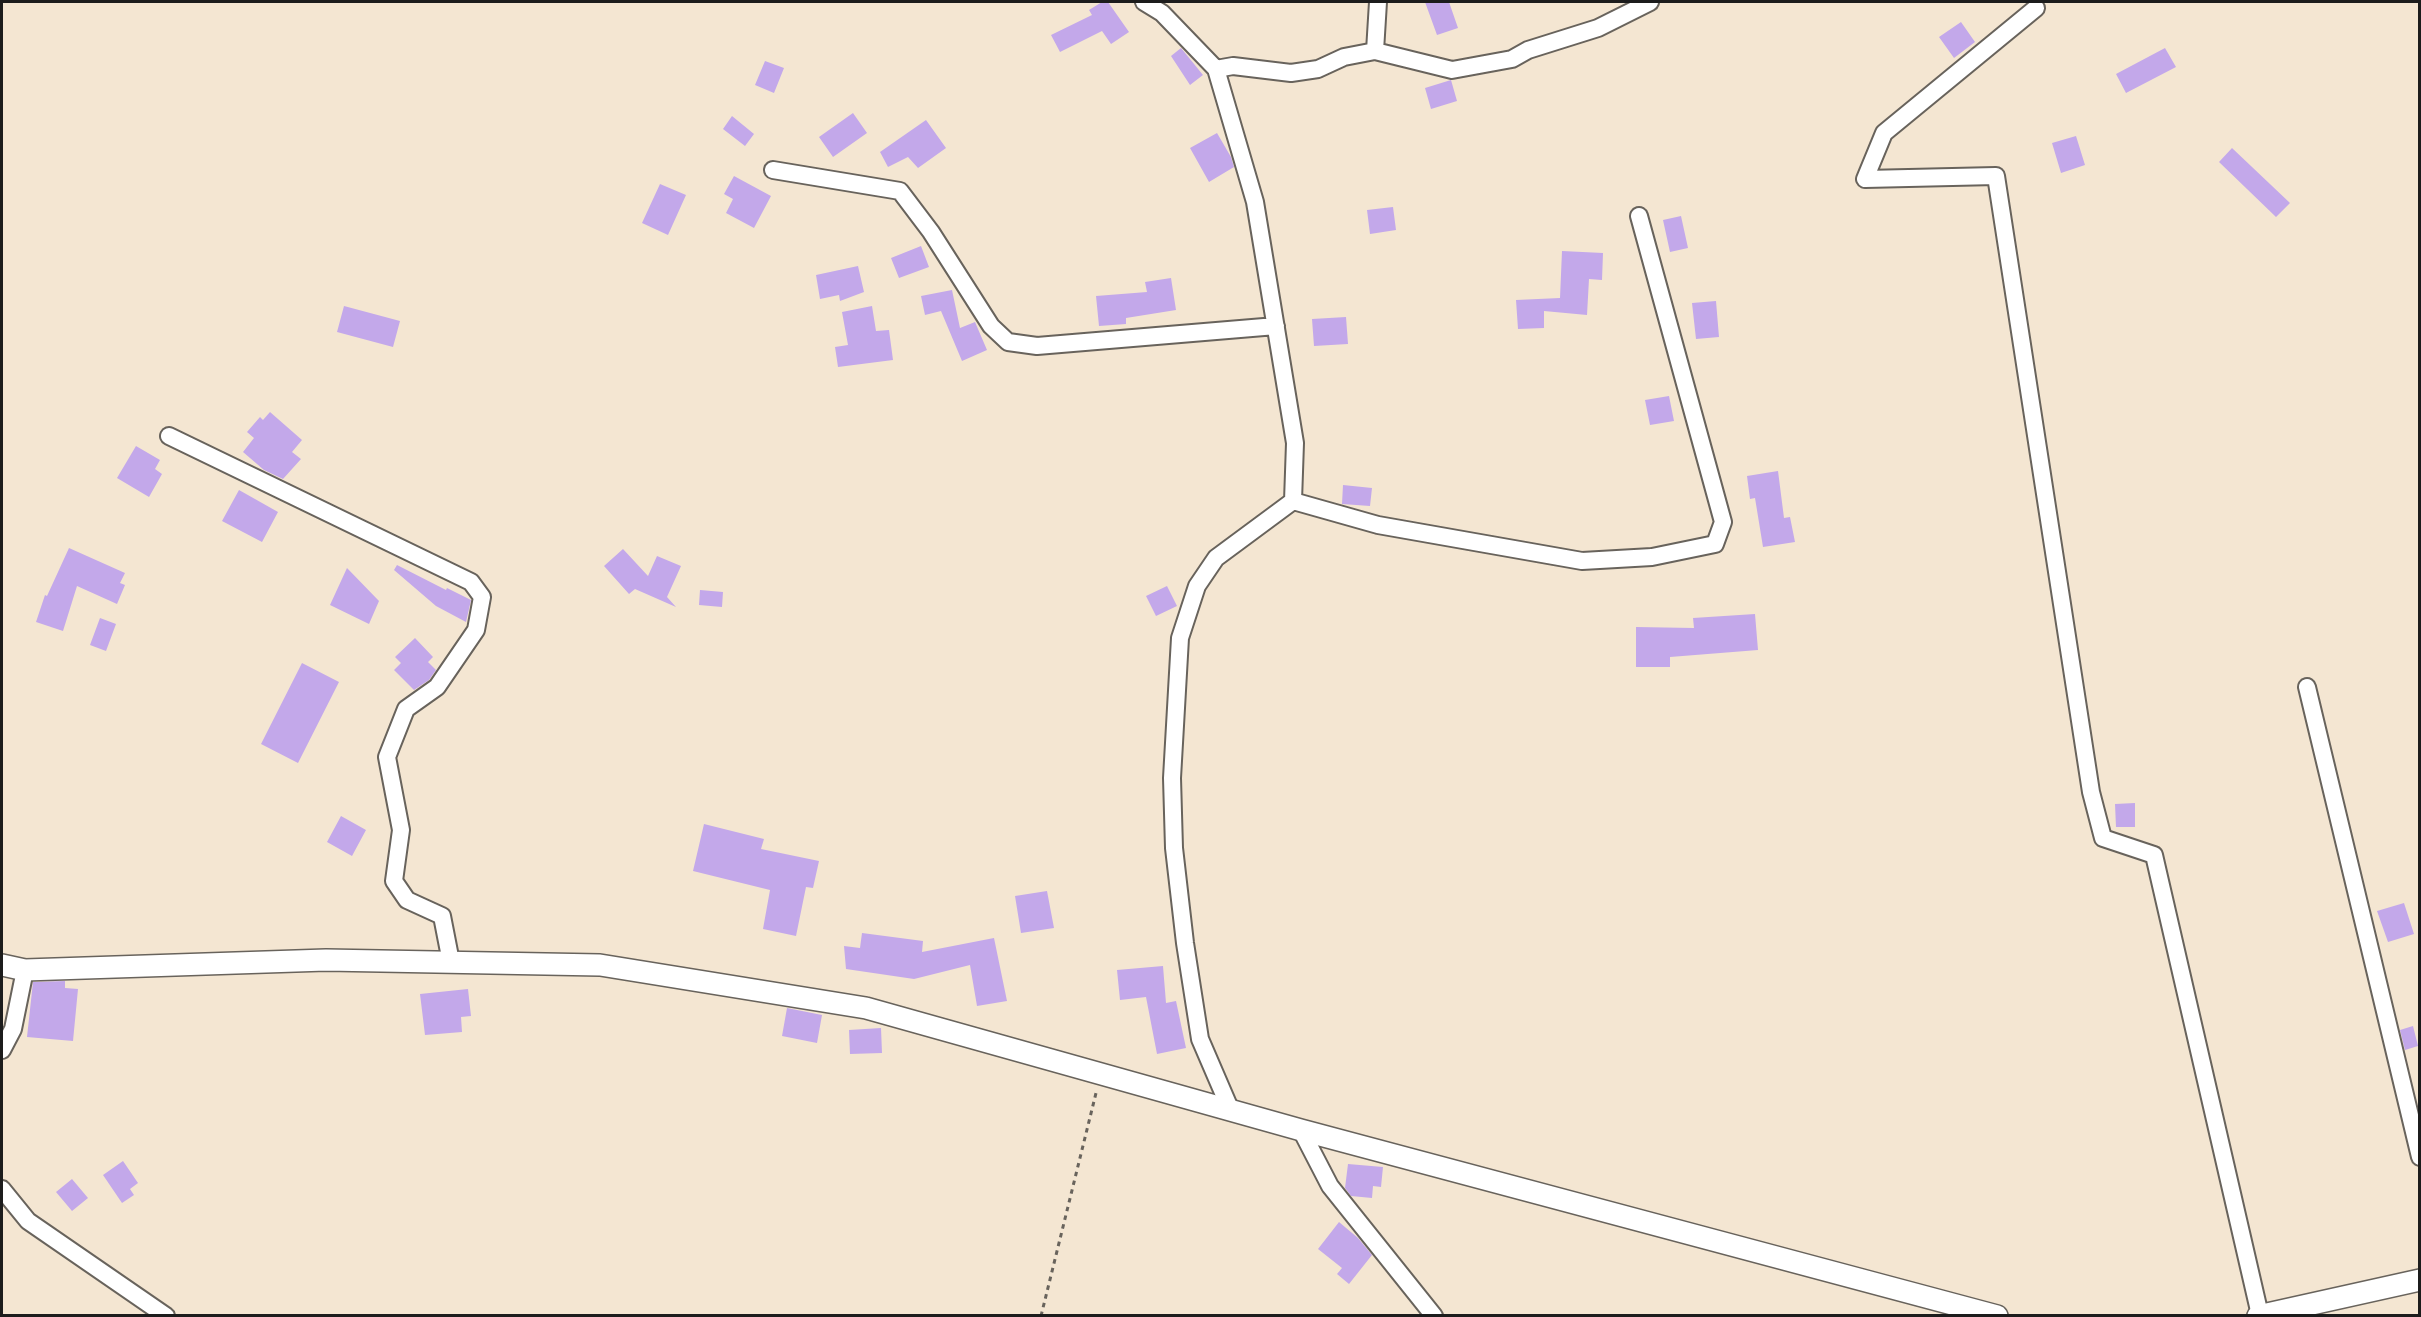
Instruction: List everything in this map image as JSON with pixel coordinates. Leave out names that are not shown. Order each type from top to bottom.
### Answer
[{"type":"street","points":[[1144,2],[1162,13],[1216,69],[1255,202],[1295,443],[1293,501]]},
{"type":"street","points":[[1375,51],[1378,2]]},
{"type":"street","points":[[1216,69],[1233,66],[1291,73],[1318,69],[1344,57],[1375,51],[1452,70],[1512,60],[1528,50],[1598,28],[1650,2]]},
{"type":"street","points":[[2037,8],[1884,133],[1865,179],[1996,176],[2091,792],[2103,837],[2154,855],[2259,1315],[2420,1280]]},
{"type":"street","points":[[773,170],[900,191],[932,232],[991,326],[1008,342],[1037,346],[1276,327]]},
{"type":"street","points":[[1293,501],[1378,525],[1582,561],[1652,557],[1715,544],[1723,522],[1640,216]]},
{"type":"street","points":[[169,436],[471,582],[482,597],[476,630],[437,687],[406,709],[387,757],[402,830],[394,881],[407,900],[442,916],[451,962]]},
{"type":"street","points":[[1231,1111],[1200,1039],[1185,943],[1174,848],[1172,778],[1180,638],[1197,586],[1216,558],[1293,501]]},
{"type":"street","points":[[2307,687],[2420,1157]]},
{"type":"street","points":[[2,965],[25,970],[326,960],[600,965],[866,1008],[1231,1111],[1997,1316]]},
{"type":"street","points":[[2,1050],[13,1029],[25,970]]},
{"type":"street","points":[[1301,1130],[1330,1186],[1434,1316]]},
{"type":"street","points":[[2,1189],[28,1221],[166,1316]]},
{"type":"path","points":[[1041,1316],[1101,1074]]},
{"type":"building","points":[[1102,2],[1108,2],[1129,32],[1111,44],[1102,31],[1060,52],[1051,35],[1092,15],[1089,10]]},
{"type":"building","points":[[1425,2],[1449,2],[1458,28],[1437,35]]},
{"type":"building","points":[[1961,22],[1975,42],[1954,58],[1939,37]]},
{"type":"building","points":[[1181,48],[1203,75],[1190,85],[1171,56]]},
{"type":"building","points":[[2165,48],[2176,67],[2126,93],[2116,74]]},
{"type":"building","points":[[765,61],[784,68],[774,93],[755,85]]},
{"type":"building","points":[[1451,80],[1457,101],[1431,109],[1425,88]]},
{"type":"building","points":[[853,113],[867,133],[833,157],[819,137]]},
{"type":"building","points":[[732,116],[754,134],[745,146],[723,129]]},
{"type":"building","points":[[926,120],[946,148],[918,168],[908,157],[888,167],[880,152]]},
{"type":"building","points":[[1217,133],[1234,167],[1209,182],[1190,148]]},
{"type":"building","points":[[2076,136],[2085,165],[2061,173],[2052,143]]},
{"type":"building","points":[[2232,148],[2290,203],[2276,217],[2219,162]]},
{"type":"building","points":[[734,176],[771,196],[754,228],[726,213],[733,199],[724,194]]},
{"type":"building","points":[[660,184],[686,195],[668,235],[642,223]]},
{"type":"building","points":[[1393,207],[1396,230],[1370,234],[1367,210]]},
{"type":"building","points":[[1681,216],[1688,248],[1670,252],[1663,220]]},
{"type":"building","points":[[921,246],[929,267],[899,278],[891,258]]},
{"type":"building","points":[[1562,251],[1603,253],[1602,280],[1589,279],[1587,315],[1544,311],[1544,328],[1518,329],[1516,300],[1560,298]]},
{"type":"building","points":[[858,266],[864,292],[840,301],[839,295],[820,299],[816,275]]},
{"type":"building","points":[[1171,278],[1176,310],[1126,318],[1126,324],[1099,326],[1096,296],[1147,292],[1145,282]]},
{"type":"building","points":[[952,290],[960,328],[975,322],[987,350],[962,361],[941,311],[925,315],[921,296]]},
{"type":"building","points":[[1716,301],[1719,337],[1696,339],[1692,303]]},
{"type":"building","points":[[344,306],[400,321],[393,347],[337,332]]},
{"type":"building","points":[[872,306],[876,331],[889,330],[893,360],[838,367],[835,347],[848,345],[842,312]]},
{"type":"building","points":[[1346,317],[1348,344],[1314,346],[1312,319]]},
{"type":"building","points":[[1669,396],[1674,421],[1650,425],[1645,400]]},
{"type":"building","points":[[270,412],[302,440],[292,452],[301,459],[283,479],[264,470],[243,452],[254,438],[247,432],[260,417],[263,420]]},
{"type":"building","points":[[136,446],[160,460],[155,469],[162,474],[149,497],[117,478]]},
{"type":"building","points":[[1778,471],[1784,518],[1790,517],[1795,542],[1763,547],[1755,498],[1750,499],[1747,476]]},
{"type":"building","points":[[1343,485],[1372,488],[1370,506],[1342,504]]},
{"type":"building","points":[[239,490],[278,512],[262,542],[222,521]]},
{"type":"building","points":[[69,548],[125,573],[120,583],[125,585],[117,604],[77,586],[63,631],[36,622],[45,595],[47,596]]},
{"type":"building","points":[[623,549],[648,576],[657,556],[681,566],[667,597],[676,607],[635,589],[629,594],[604,566]]},
{"type":"building","points":[[397,565],[471,600],[466,622],[436,606],[394,570]]},
{"type":"building","points":[[347,568],[379,601],[369,624],[330,605]]},
{"type":"building","points":[[1167,586],[1177,606],[1156,616],[1146,596]]},
{"type":"building","points":[[700,590],[723,592],[722,607],[699,605]]},
{"type":"building","points":[[1755,614],[1758,650],[1670,657],[1670,667],[1636,667],[1636,627],[1694,628],[1693,618]]},
{"type":"building","points":[[100,618],[116,624],[106,651],[90,645]]},
{"type":"building","points":[[415,638],[433,657],[428,662],[436,670],[429,680],[414,690],[394,670],[401,663],[395,657]]},
{"type":"building","points":[[302,663],[339,682],[298,763],[261,744]]},
{"type":"building","points":[[2135,803],[2135,827],[2116,827],[2115,804]]},
{"type":"building","points":[[341,816],[366,830],[352,856],[327,842]]},
{"type":"building","points":[[704,824],[764,839],[761,849],[819,861],[813,888],[806,887],[796,936],[763,929],[770,890],[693,871]]},
{"type":"building","points":[[1047,891],[1054,928],[1021,933],[1015,896]]},
{"type":"building","points":[[2404,903],[2414,934],[2388,942],[2377,911]]},
{"type":"building","points":[[862,933],[923,941],[922,952],[994,938],[1007,1001],[977,1006],[970,965],[914,979],[846,969],[844,946],[860,948]]},
{"type":"building","points":[[1163,966],[1166,1003],[1176,1001],[1186,1048],[1157,1054],[1146,997],[1120,1000],[1117,970]]},
{"type":"building","points":[[65,981],[65,988],[78,989],[73,1041],[27,1037],[33,982]]},
{"type":"building","points":[[468,989],[471,1016],[461,1017],[462,1032],[425,1035],[420,994]]},
{"type":"building","points":[[787,1008],[822,1015],[817,1043],[782,1036]]},
{"type":"building","points":[[2413,1026],[2418,1046],[2405,1050],[2400,1030]]},
{"type":"building","points":[[881,1028],[882,1053],[850,1054],[849,1030]]},
{"type":"building","points":[[123,1161],[138,1183],[130,1189],[134,1195],[122,1203],[103,1175]]},
{"type":"building","points":[[1348,1164],[1383,1167],[1381,1187],[1373,1186],[1372,1198],[1351,1196],[1345,1188]]},
{"type":"building","points":[[72,1179],[88,1198],[72,1211],[56,1192]]},
{"type":"building","points":[[1339,1222],[1358,1238],[1372,1255],[1349,1284],[1337,1274],[1342,1268],[1318,1249]]}]
